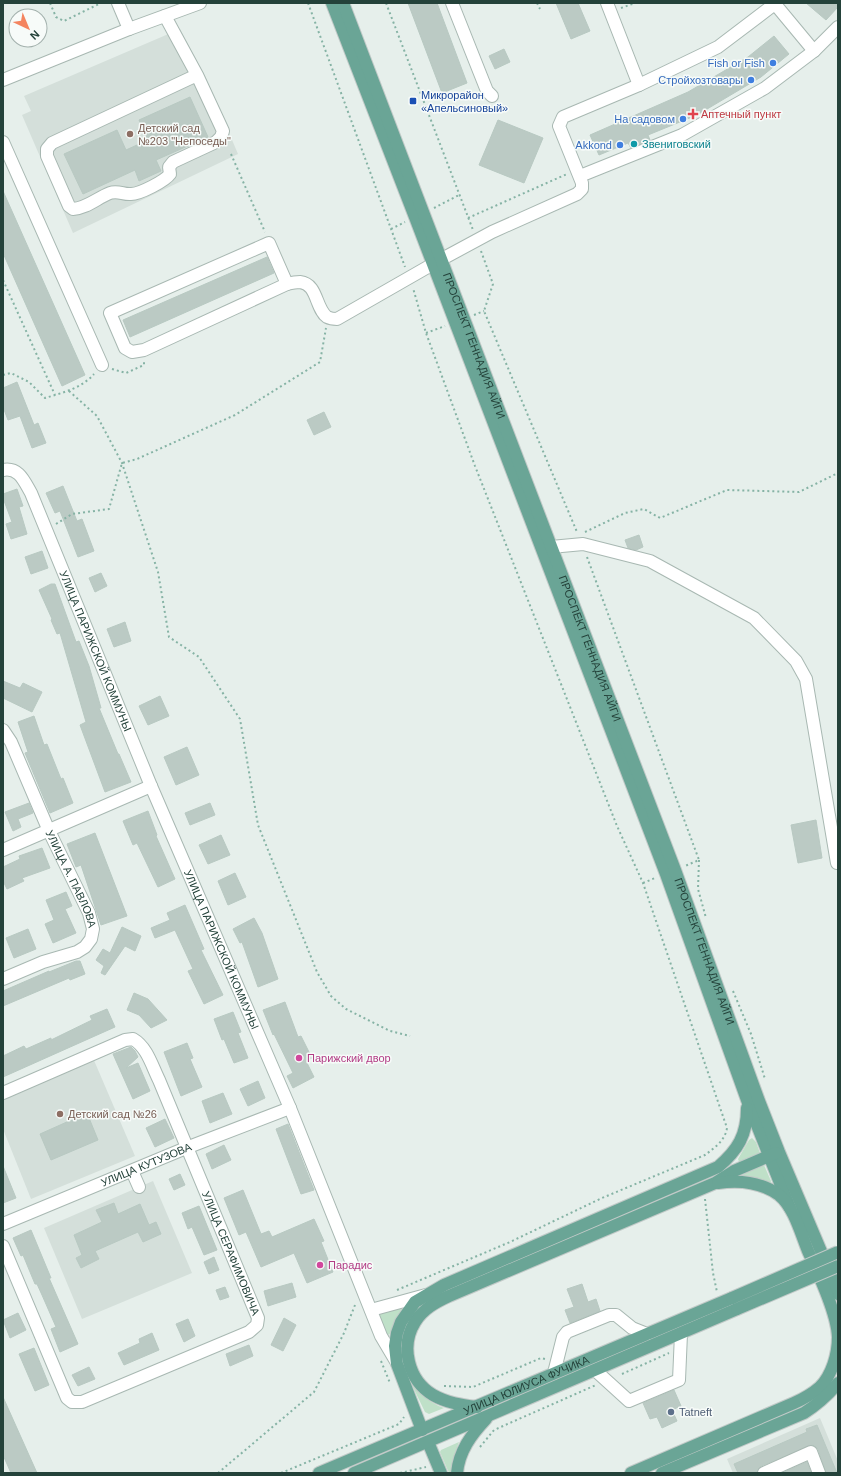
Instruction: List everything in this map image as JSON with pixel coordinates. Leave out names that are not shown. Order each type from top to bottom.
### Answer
[{"type":"main road","name":"ПРОСПЕКТ ГЕННАДИЯ АЙГИ","points":[[332,3],[438,262],[551,547],[675,870],[759,1101],[773,1154],[790,1208],[819,1276],[834,1316],[838,1336],[836,1354],[831,1371],[821,1386],[809,1396],[631,1473]]},
{"type":"main road","name":"ПРОСПЕКТ ГЕННАДИЯ АЙГИ","points":[[343,3],[666,874],[747,1100],[826,1263],[838,1294]]},
{"type":"main road","points":[[397,1364],[395,1346],[397,1333],[401,1322],[415,1302],[451,1282],[718,1167],[731,1156],[740,1141],[747,1122],[747,1100]]},
{"type":"main road","points":[[477,1406],[461,1405],[444,1400],[425,1388],[413,1373],[407,1353],[410,1331],[424,1311],[433,1304],[449,1296],[709,1185],[734,1171],[773,1154]]},
{"type":"main road","points":[[709,1185],[730,1181],[760,1185],[771,1190],[790,1208]]},
{"type":"main road","name":"УЛИЦА ЮЛИУСА ФУЧИКА","points":[[319,1473],[838,1252]]},
{"type":"main road","name":"УЛИЦА ЮЛИУСА ФУЧИКА","points":[[354,1473],[596,1371],[838,1266]]},
{"type":"main road","name":"УЛИЦА ПАРИЖСКОЙ КОММУНЫ","points":[[397,1364],[422,1430]]},
{"type":"main road","points":[[662,1473],[804,1413],[829,1395],[838,1383]]},
{"type":"main road","points":[[457,1473],[459,1459],[465,1445],[487,1417]]},
{"type":"main road","points":[[428,1442],[441,1473]]},
{"type":"street","points":[[118,3],[129,29]]},
{"type":"street","points":[[3,80],[129,29],[200,3]]},
{"type":"street","points":[[452,3],[487,91],[492,96]]},
{"type":"street","points":[[607,3],[639,86]]},
{"type":"street","points":[[287,284],[269,242],[110,313],[125,348],[132,352],[144,350],[287,284],[300,282],[308,285],[313,290],[322,310],[327,317],[337,319],[492,232],[577,194],[582,189],[582,183],[558,126],[563,117],[639,86],[718,47],[773,4],[814,51]]},
{"type":"street","points":[[166,16],[197,76],[223,131],[221,137],[216,142],[173,162],[169,167],[170,174],[167,179],[139,193],[110,193],[80,208],[73,209],[69,206],[47,156],[47,149],[52,143],[197,76]]},
{"type":"street","points":[[578,173],[682,135],[765,88],[814,51],[838,27]]},
{"type":"street","points":[[3,142],[102,365]]},
{"type":"street","name":"УЛИЦА ПАРИЖСКОЙ КОММУНЫ","points":[[3,470],[9,469],[16,471],[31,493],[152,786],[290,1108],[365,1310],[397,1364]]},
{"type":"street","points":[[551,547],[582,544],[650,560],[754,618],[796,661],[806,679],[837,863]]},
{"type":"street","name":"УЛИЦА А. ПАВЛОВА","points":[[3,730],[11,742],[50,831],[90,913],[93,929],[91,939],[85,947],[77,952],[43,962],[3,979]]},
{"type":"street","points":[[3,850],[152,786]]},
{"type":"street","name":"УЛИЦА СЕРАФИМОВИЧА","points":[[3,1093],[125,1040],[133,1039],[139,1042],[148,1056],[159,1080],[258,1318],[257,1325],[249,1332],[82,1402],[72,1402],[67,1398],[3,1246]]},
{"type":"street","name":"УЛИЦА КУТУЗОВА","points":[[3,1224],[186,1148],[290,1108]]},
{"type":"street","points":[[132,1171],[139,1187]]},
{"type":"street","points":[[365,1310],[426,1295]]},
{"type":"street","points":[[554,1373],[563,1337],[567,1332],[609,1315],[616,1316],[632,1328],[646,1334]]},
{"type":"street","points":[[596,1371],[629,1401],[679,1380],[681,1334]]},
{"type":"street","points":[[764,1473],[810,1452],[819,1473]]},
{"type":"path","points":[[50,3],[56,17],[64,21],[101,3]]},
{"type":"path","points":[[308,3],[406,271]]},
{"type":"path","points":[[386,3],[475,236]]},
{"type":"path","points":[[537,3],[540,9]]},
{"type":"path","points":[[231,154],[269,242]]},
{"type":"path","points":[[468,218],[578,173]]},
{"type":"path","points":[[432,209],[459,195]]},
{"type":"path","points":[[391,229],[408,220]]},
{"type":"path","points":[[480,249],[493,284],[484,311],[579,535],[624,514],[644,509],[660,518],[727,490],[799,492],[838,473]]},
{"type":"path","points":[[3,280],[55,395]]},
{"type":"path","points":[[393,1291],[510,1242],[602,1198],[705,1155],[716,1147],[726,1134],[727,1128],[643,882],[617,826],[475,466],[426,333],[412,287]]},
{"type":"path","points":[[471,316],[484,311]]},
{"type":"path","points":[[122,463],[136,459],[235,414],[320,362],[327,317]]},
{"type":"path","points":[[426,333],[448,325]]},
{"type":"path","points":[[3,376],[11,373],[29,382],[45,398],[69,390],[89,380],[102,365],[126,373],[144,365],[144,350]]},
{"type":"path","points":[[69,390],[97,416],[122,463],[158,572],[169,637],[199,657],[240,719],[258,825],[317,972],[331,996],[346,1008],[390,1031],[410,1036]]},
{"type":"path","points":[[46,530],[72,514],[109,509],[122,463]]},
{"type":"path","points":[[586,552],[700,860],[698,889],[706,918]]},
{"type":"path","points":[[682,868],[700,860]]},
{"type":"path","points":[[643,882],[658,876]]},
{"type":"path","points":[[733,991],[751,1034],[765,1080]]},
{"type":"path","points":[[709,1185],[713,1273],[718,1294]]},
{"type":"path","points":[[218,1473],[314,1392],[344,1334],[356,1302],[365,1310]]},
{"type":"path","points":[[622,1374],[669,1353]]},
{"type":"path","points":[[439,1386],[473,1387],[541,1358],[550,1360]]},
{"type":"path","points":[[380,1360],[392,1388]]},
{"type":"path","points":[[480,1447],[494,1430],[603,1382]]},
{"type":"path","points":[[281,1473],[399,1424],[404,1417]]},
{"type":"path","points":[[400,1473],[428,1466]]},
{"type":"shaded area","name":"Детский сад №203 \"Непоседы\"","points":[[180,29],[205,76],[238,154],[73,233],[22,115],[31,111],[24,96]]},
{"type":"shaded area","name":"Детский сад №26","points":[[93,1058],[135,1156],[31,1199],[3,1129],[3,1099]]},
{"type":"shaded area","points":[[153,1181],[192,1273],[82,1319],[44,1228]]},
{"type":"shaded area","points":[[820,1418],[838,1461],[838,1473],[733,1473],[727,1459]]},
{"type":"green space","points":[[752,1138],[756,1142],[760,1153],[740,1164],[738,1159],[749,1140]]},
{"type":"green space","points":[[764,1165],[771,1181],[770,1185],[743,1176],[744,1172]]},
{"type":"green space","points":[[400,1306],[401,1310],[392,1332],[386,1335],[378,1317],[378,1313]]},
{"type":"green space","points":[[410,1381],[425,1397],[444,1408],[429,1414],[425,1412]]},
{"type":"green space","points":[[459,1442],[453,1459],[451,1473],[449,1473],[440,1452],[441,1450]]},
{"type":"building","points":[[408,3],[437,3],[467,83],[442,93]]},
{"type":"building","points":[[556,3],[578,3],[590,31],[571,39]]},
{"type":"building","points":[[806,3],[838,3],[838,7],[826,20]]},
{"type":"building","points":[[774,36],[789,54],[761,77],[697,115],[648,135],[650,140],[631,148],[628,143],[599,155],[590,135],[688,92],[748,57]]},
{"type":"building","points":[[504,49],[510,62],[495,69],[489,56]]},
{"type":"building","points":[[190,97],[208,137],[156,160],[161,171],[139,181],[135,170],[83,194],[64,154],[117,130],[126,150],[148,140],[139,120]]},
{"type":"building","points":[[498,120],[543,138],[524,183],[479,165]]},
{"type":"building","points":[[3,191],[85,375],[62,386],[3,253]]},
{"type":"building","points":[[267,257],[274,273],[130,337],[123,320]]},
{"type":"building","points":[[17,382],[34,425],[38,423],[46,443],[32,448],[20,416],[8,420],[3,407],[3,388]]},
{"type":"building","points":[[324,412],[331,427],[314,435],[307,420]]},
{"type":"building","points":[[63,486],[77,521],[82,519],[94,551],[78,557],[60,511],[55,513],[46,493]]},
{"type":"building","points":[[17,489],[23,506],[19,507],[27,534],[11,539],[6,524],[12,522],[3,498],[3,494]]},
{"type":"building","points":[[639,535],[643,547],[636,550],[628,548],[625,540]]},
{"type":"building","points":[[42,551],[48,568],[31,574],[25,557]]},
{"type":"building","points":[[101,573],[107,586],[95,592],[89,578]]},
{"type":"building","points":[[51,584],[55,584],[76,642],[79,641],[89,666],[101,708],[99,708],[131,782],[105,792],[80,725],[86,722],[60,633],[57,634],[39,590]]},
{"type":"building","points":[[125,622],[131,641],[114,647],[107,629]]},
{"type":"building","points":[[3,681],[20,688],[23,683],[42,692],[32,712],[3,698]]},
{"type":"building","points":[[160,696],[169,716],[148,725],[139,706]]},
{"type":"building","points":[[34,716],[44,745],[47,744],[61,779],[63,778],[73,803],[50,813],[25,753],[28,752],[18,722]]},
{"type":"building","points":[[187,747],[199,775],[176,785],[164,757]]},
{"type":"building","points":[[29,803],[33,813],[18,819],[21,827],[13,831],[5,812]]},
{"type":"building","points":[[210,803],[215,815],[190,825],[185,813]]},
{"type":"building","points":[[148,811],[157,835],[156,836],[175,879],[158,887],[137,843],[133,845],[123,821]]},
{"type":"building","points":[[816,820],[822,858],[798,863],[791,825]]},
{"type":"building","points":[[95,833],[127,916],[101,925],[81,865],[76,867],[67,844]]},
{"type":"building","points":[[221,835],[230,855],[208,864],[199,845]]},
{"type":"building","points":[[42,848],[50,868],[22,878],[24,881],[7,889],[3,881],[3,867],[20,859],[19,856]]},
{"type":"building","points":[[235,873],[246,897],[228,905],[218,881]]},
{"type":"building","points":[[66,892],[72,906],[65,909],[76,933],[53,943],[45,924],[54,920],[46,900]]},
{"type":"building","points":[[185,905],[204,949],[201,950],[223,995],[204,1004],[188,971],[193,969],[175,930],[155,938],[151,928],[170,920],[167,913]]},
{"type":"building","points":[[254,918],[262,933],[278,979],[258,987],[242,942],[240,943],[233,929]]},
{"type":"building","points":[[122,927],[141,936],[135,951],[125,946],[105,975],[101,973],[104,966],[96,960],[103,949],[110,953]]},
{"type":"building","points":[[28,929],[36,949],[14,958],[6,938]]},
{"type":"building","points":[[76,961],[80,961],[85,974],[70,980],[69,978],[3,1006],[3,991]]},
{"type":"building","points":[[134,993],[148,999],[167,1020],[151,1028],[139,1015],[127,1010]]},
{"type":"building","points":[[285,1002],[298,1037],[301,1036],[312,1058],[306,1061],[314,1077],[293,1088],[287,1076],[293,1073],[274,1034],[273,1035],[263,1010]]},
{"type":"building","points":[[107,1009],[115,1027],[3,1077],[3,1056],[24,1046],[26,1049],[51,1038],[51,1040],[92,1020],[90,1016]]},
{"type":"building","points":[[233,1012],[241,1032],[238,1033],[248,1058],[234,1063],[224,1039],[222,1040],[214,1019]]},
{"type":"building","points":[[187,1043],[193,1058],[190,1059],[202,1087],[181,1096],[164,1052]]},
{"type":"building","points":[[131,1047],[138,1057],[126,1068],[138,1063],[150,1091],[133,1099],[113,1054]]},
{"type":"building","points":[[258,1081],[265,1098],[248,1106],[240,1089]]},
{"type":"building","points":[[223,1093],[232,1114],[210,1123],[202,1101]]},
{"type":"building","points":[[87,1113],[98,1140],[51,1160],[40,1134]]},
{"type":"building","points":[[165,1119],[174,1138],[155,1147],[146,1128]]},
{"type":"building","points":[[288,1124],[314,1190],[301,1194],[276,1129]]},
{"type":"building","points":[[224,1145],[231,1160],[212,1169],[206,1154]]},
{"type":"building","points":[[3,1166],[16,1198],[3,1203]]},
{"type":"building","points":[[180,1174],[185,1185],[174,1190],[169,1179]]},
{"type":"building","points":[[243,1190],[261,1234],[269,1231],[272,1237],[314,1219],[324,1241],[321,1242],[333,1272],[307,1283],[294,1253],[261,1267],[246,1232],[239,1235],[224,1198]]},
{"type":"building","points":[[114,1203],[118,1214],[140,1204],[149,1225],[156,1222],[161,1234],[143,1242],[138,1232],[95,1251],[99,1259],[81,1268],[76,1258],[82,1255],[74,1235],[102,1222],[96,1210]]},
{"type":"building","points":[[199,1206],[217,1250],[204,1255],[192,1227],[188,1229],[182,1213]]},
{"type":"building","points":[[31,1230],[51,1278],[49,1278],[78,1344],[60,1352],[51,1329],[56,1327],[23,1255],[21,1256],[13,1238]]},
{"type":"building","points":[[214,1257],[219,1270],[209,1274],[204,1262]]},
{"type":"building","points":[[292,1283],[296,1297],[268,1306],[264,1291]]},
{"type":"building","points":[[582,1284],[588,1302],[596,1299],[600,1311],[570,1323],[565,1310],[574,1307],[567,1289]]},
{"type":"building","points":[[225,1287],[229,1297],[220,1300],[216,1290]]},
{"type":"building","points":[[18,1313],[26,1330],[10,1338],[3,1320]]},
{"type":"building","points":[[284,1318],[296,1325],[283,1351],[271,1345]]},
{"type":"building","points":[[188,1319],[195,1336],[184,1342],[176,1324]]},
{"type":"building","points":[[152,1333],[159,1350],[124,1365],[118,1353],[140,1343],[139,1339]]},
{"type":"building","points":[[249,1345],[253,1356],[230,1366],[226,1354]]},
{"type":"building","points":[[34,1348],[49,1385],[35,1391],[19,1354]]},
{"type":"building","points":[[89,1367],[95,1379],[78,1386],[72,1375]]},
{"type":"building","points":[[674,1390],[681,1406],[672,1410],[677,1421],[662,1428],[657,1417],[650,1419],[643,1403]]},
{"type":"building","points":[[3,1397],[37,1473],[11,1473],[3,1455]]},
{"type":"building","points":[[817,1425],[837,1473],[826,1473],[818,1449],[812,1445],[761,1466],[757,1473],[738,1473],[734,1464],[807,1432],[806,1429]]},
{"type":"building","points":[[807,1462],[811,1473],[782,1473]]},
{"type":"place","name":"Fish or Fish","points":[[773,63]]},
{"type":"place","name":"Стройхозтовары","points":[[751,80]]},
{"type":"place","name":"Микрорайон «Апельсиновый»","points":[[413,101]]},
{"type":"place","name":"Аптечный пункт","points":[[693,114]]},
{"type":"place","name":"На садовом","points":[[683,119]]},
{"type":"place","name":"Детский сад №203 \"Непоседы\"","points":[[130,134]]},
{"type":"place","name":"Звениговский","points":[[634,144]]},
{"type":"place","name":"Akkond","points":[[620,145]]},
{"type":"place","name":"Парижский двор","points":[[299,1058]]},
{"type":"place","name":"Детский сад №26","points":[[60,1114]]},
{"type":"place","name":"Парадис","points":[[320,1265]]},
{"type":"place","name":"Tatneft","points":[[671,1412]]}]
